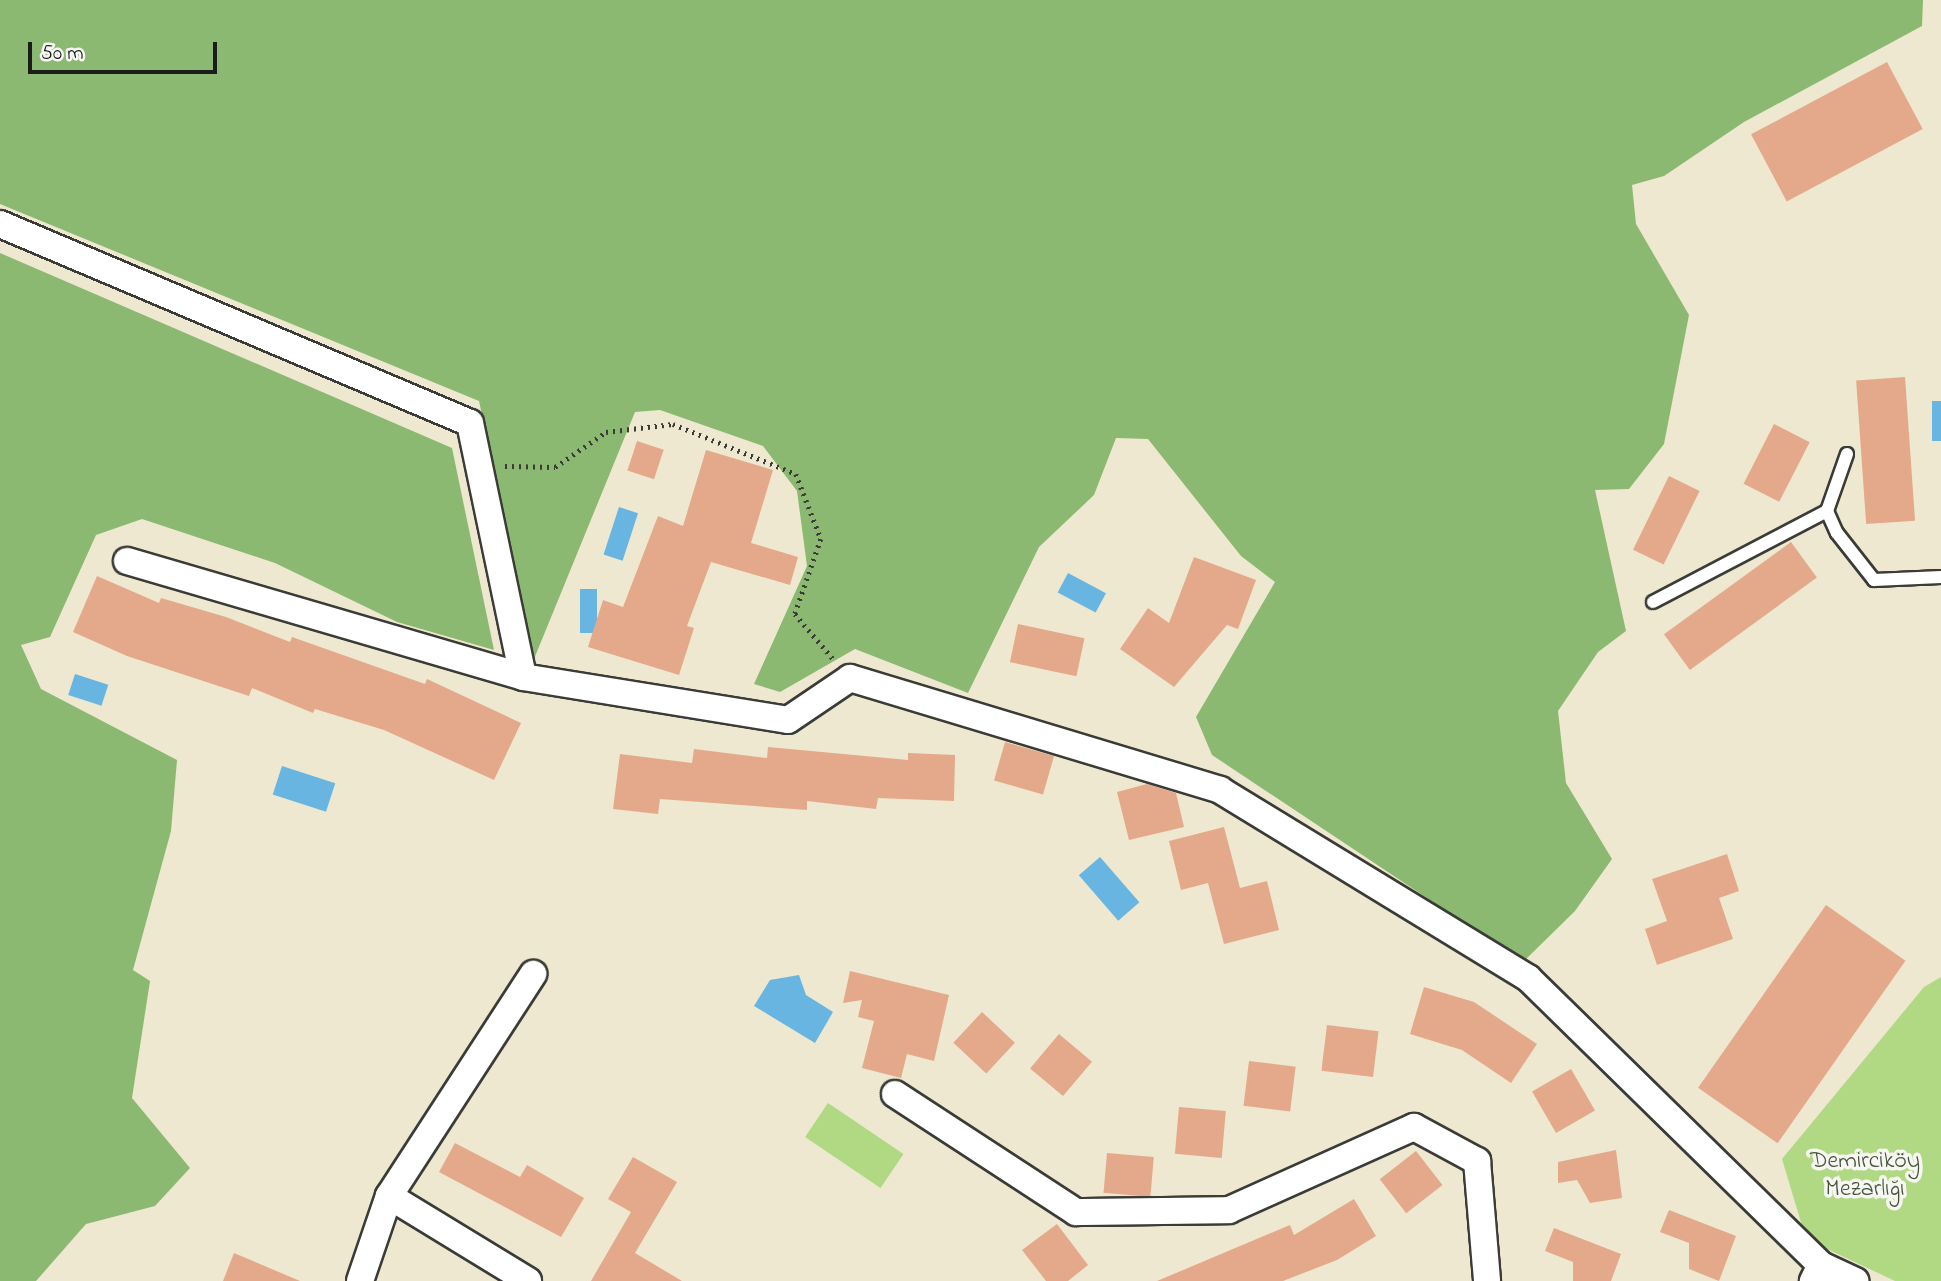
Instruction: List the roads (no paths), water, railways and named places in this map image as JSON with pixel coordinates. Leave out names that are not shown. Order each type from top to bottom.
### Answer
[{"type":"street","points":[[0,224],[471,423],[523,677]]},
{"type":"street","points":[[127,561],[523,677],[788,720],[850,678],[1220,790],[1528,978],[1817,1273],[1855,1281]]},
{"type":"street","points":[[360,1281],[389,1196],[533,974]]},
{"type":"street","points":[[895,1094],[1076,1212],[1229,1210],[1414,1127],[1477,1160],[1487,1281]]},
{"type":"street","points":[[389,1196],[528,1281]]},
{"type":"lane","points":[[1654,601],[1828,511],[1847,454]]},
{"type":"lane","points":[[1828,511],[1874,579],[1941,577]]},
{"type":"water","points":[[1932,401],[1941,401],[1941,441],[1932,441]]},
{"type":"water","points":[[619,507],[638,513],[623,561],[604,555]]},
{"type":"water","points":[[1068,573],[1106,593],[1096,613],[1058,592]]},
{"type":"water","points":[[580,589],[597,589],[597,633],[580,633]]},
{"type":"water","points":[[75,674],[108,685],[101,706],[68,695]]},
{"type":"water","points":[[282,766],[335,783],[326,812],[273,795]]},
{"type":"water","points":[[1100,857],[1139,902],[1118,921],[1079,875]]},
{"type":"water","points":[[799,975],[806,995],[833,1012],[815,1043],[754,1006],[770,980]]},
{"type":"park label","name":"Demirciköy Mezarlığı","points":[[1865,1176]]}]
